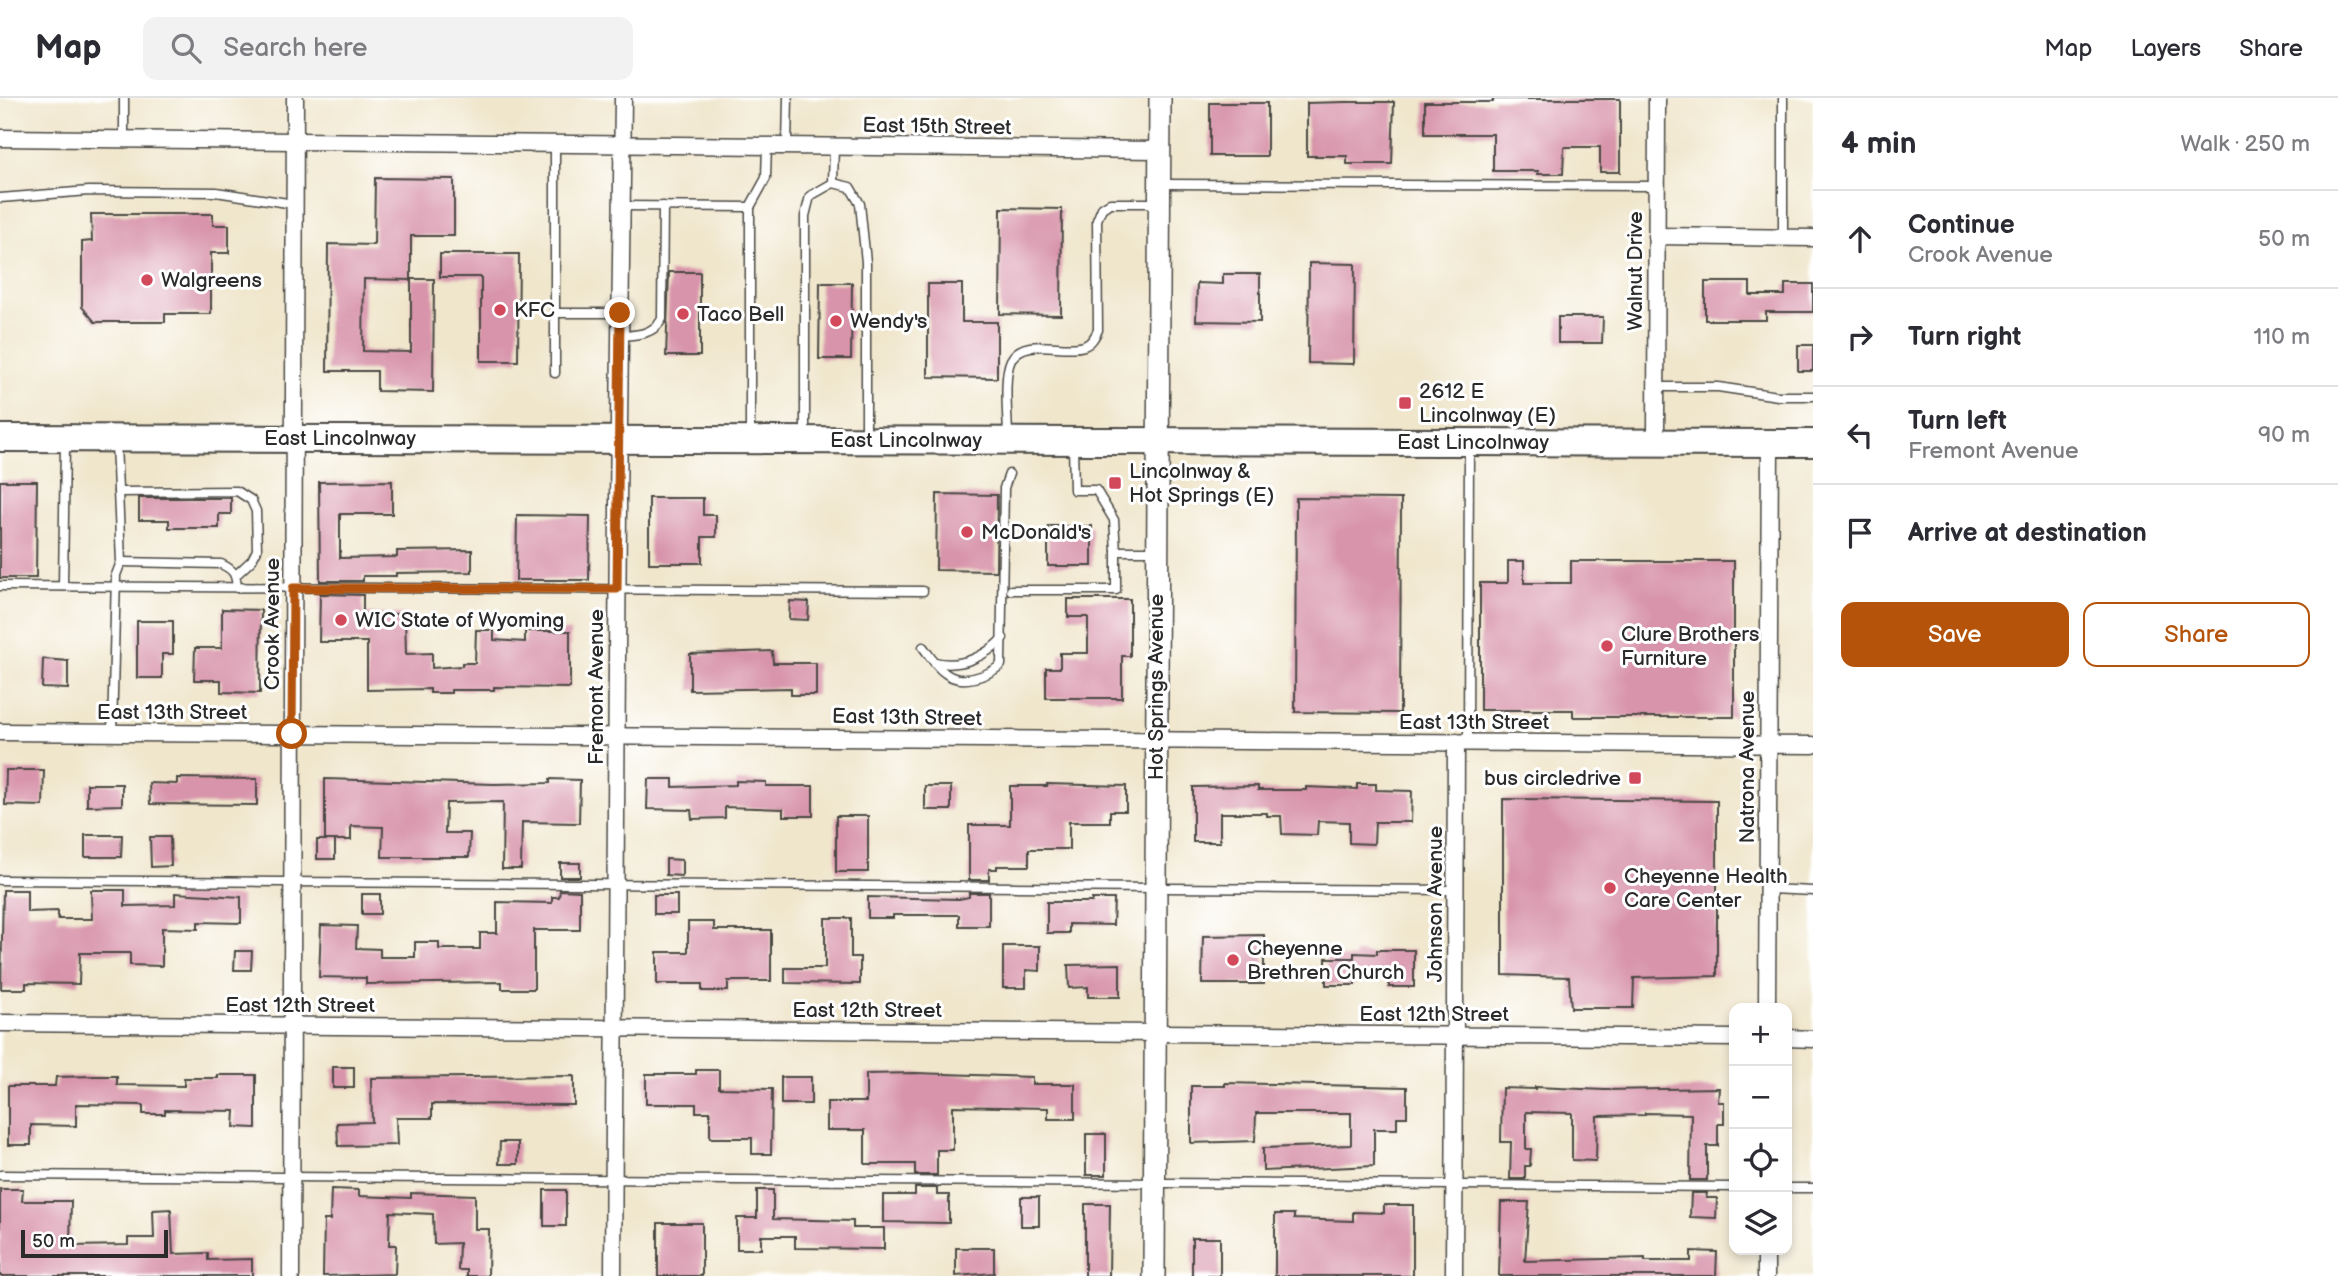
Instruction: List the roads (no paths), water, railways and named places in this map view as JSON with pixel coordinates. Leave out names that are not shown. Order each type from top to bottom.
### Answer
[{"type":"main road","name":"East Lincolnway","points":[[0,438],[1813,443]]},
{"type":"street","name":"Crook Avenue","points":[[291,1276],[295,98]]},
{"type":"street","name":"Fremont Avenue","points":[[614,1276],[618,439],[623,98]]},
{"type":"street","name":"Hot Springs Avenue","points":[[1154,1276],[1160,98]]},
{"type":"street","name":"Walnut Drive","points":[[1656,443],[1657,98]]},
{"type":"street","name":"East 15th Street","points":[[0,138],[1159,150]]},
{"type":"street","points":[[1656,236],[1813,238]]},
{"type":"street","name":"Natrona Avenue","points":[[1767,1003],[1770,443]]},
{"type":"street","name":"East 13th Street","points":[[0,732],[1813,745]]},
{"type":"street","name":"Johnson Avenue","points":[[1454,1276],[1456,891],[1462,743]]},
{"type":"street","name":"East 12th Street","points":[[0,1023],[1729,1038]]},
{"type":"street","points":[[1792,1038],[1813,1039]]},
{"type":"street","points":[[1766,1255],[1766,1276]]},
{"type":"lane","points":[[124,98],[124,140]]},
{"type":"lane","points":[[787,145],[788,98]]},
{"type":"lane","points":[[1783,98],[1783,238]]},
{"type":"lane","points":[[555,143],[555,373]]},
{"type":"lane","points":[[750,439],[750,207],[766,177],[767,145]]},
{"type":"lane","points":[[833,183],[834,146]]},
{"type":"lane","points":[[805,439],[805,216],[810,196],[833,183],[850,187],[860,204],[866,262],[866,440]]},
{"type":"lane","points":[[1008,440],[1008,374],[1011,361],[1018,352],[1038,346],[1084,346],[1093,339],[1098,330],[1097,220],[1102,208],[1110,203],[1159,194],[1657,186]]},
{"type":"lane","points":[[0,198],[89,191],[216,192],[294,204]]},
{"type":"lane","points":[[621,206],[750,207]]},
{"type":"lane","points":[[620,336],[643,334],[660,324],[662,319],[663,206]]},
{"type":"lane","points":[[556,313],[620,313]]},
{"type":"lane","points":[[1656,387],[1718,387],[1778,396],[1813,396]]},
{"type":"lane","points":[[63,586],[65,437]]},
{"type":"lane","points":[[112,733],[116,570],[121,562],[116,437]]},
{"type":"lane","points":[[1012,590],[1116,590],[1114,520],[1096,490],[1074,490],[1073,441]]},
{"type":"lane","points":[[1462,743],[1469,443]]},
{"type":"lane","points":[[923,647],[951,677],[977,678],[990,674],[1001,664],[1004,488],[1009,474]]},
{"type":"lane","points":[[118,492],[237,491],[251,500],[256,511],[257,550],[253,560],[236,575]]},
{"type":"lane","points":[[1116,551],[1157,551]]},
{"type":"lane","points":[[121,562],[211,562],[230,568],[236,575],[237,588]]},
{"type":"lane","points":[[0,586],[923,591]]},
{"type":"lane","points":[[935,662],[947,665],[964,663],[991,650],[1003,638]]},
{"type":"lane","points":[[0,880],[1456,891]]},
{"type":"lane","points":[[1768,888],[1813,891]]},
{"type":"lane","points":[[0,1175],[1729,1187]]},
{"type":"lane","points":[[1792,1188],[1813,1188]]},
{"type":"place","name":"Walgreens","points":[[147,280]]},
{"type":"place","name":"KFC","points":[[500,310]]},
{"type":"place","name":"Taco Bell","points":[[683,314]]},
{"type":"place","name":"Wendy's","points":[[836,321]]},
{"type":"place","name":"2612 E Lincolnway (E)","points":[[1405,403]]},
{"type":"place","name":"Lincolnway & Hot Springs (E)","points":[[1115,483]]},
{"type":"place","name":"McDonald's","points":[[967,532]]},
{"type":"place","name":"WIC State of Wyoming","points":[[341,620]]},
{"type":"place","name":"Clure Brothers Furniture","points":[[1607,646]]},
{"type":"place","name":"bus circledrive","points":[[1635,778]]},
{"type":"place","name":"Cheyenne Health Care Center","points":[[1610,888]]},
{"type":"place","name":"Cheyenne Brethren Church","points":[[1233,960]]}]
